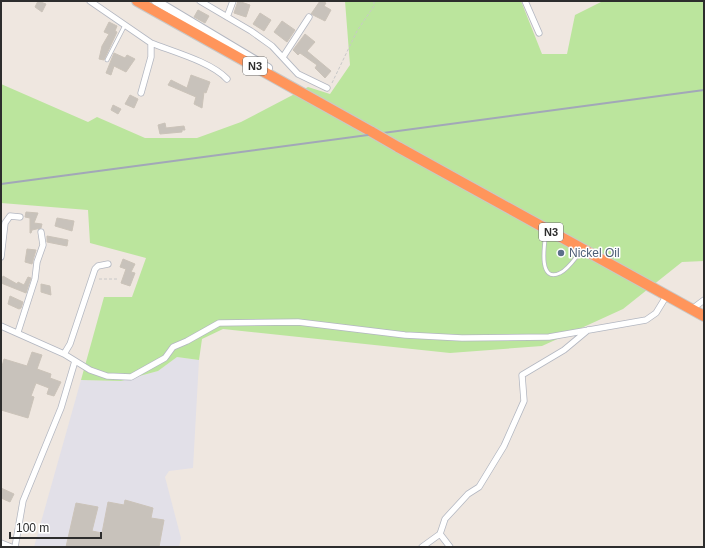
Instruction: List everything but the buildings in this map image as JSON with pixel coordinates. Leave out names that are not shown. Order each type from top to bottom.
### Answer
[{"type":"highway","name":"N3","points":[[137,1],[704,316]]},
{"type":"street","points":[[90,1],[151,43],[192,59],[221,73],[227,79]]},
{"type":"street","points":[[156,1],[294,84],[315,100]]},
{"type":"street","points":[[200,1],[251,31],[283,57],[290,68],[298,74],[327,88]]},
{"type":"street","points":[[227,17],[233,1]]},
{"type":"street","points":[[525,1],[539,33]]},
{"type":"street","points":[[283,57],[309,17]]},
{"type":"street","points":[[140,93],[151,57],[151,43]]},
{"type":"street","points":[[1,258],[5,223],[10,216],[20,217]]},
{"type":"street","points":[[18,332],[35,279],[37,262],[43,245],[41,232]]},
{"type":"street","points":[[64,354],[70,344],[92,278],[98,266],[108,264]]},
{"type":"street","points":[[1,326],[18,332],[64,354],[90,370],[107,376],[131,377],[165,358],[173,347],[219,323],[298,322],[404,335],[462,338],[550,337],[622,322],[646,320],[656,313],[667,295]]},
{"type":"street","points":[[692,310],[704,300]]},
{"type":"street","points":[[422,547],[440,534],[445,519],[468,494],[479,487],[504,446],[524,401],[522,375],[564,350],[589,330]]},
{"type":"street","points":[[15,547],[23,501],[61,408],[75,361]]},
{"type":"street","points":[[440,534],[450,547]]},
{"type":"street","points":[[1,543],[11,547]]},
{"type":"lane","points":[[107,60],[125,25]]},
{"type":"lane","points":[[547,230],[542,259],[547,270],[552,274],[559,274],[564,271],[583,249]]},
{"type":"path","points":[[327,88],[330,86],[357,31],[374,6],[374,1]]},
{"type":"path","points":[[92,278],[116,279]]},
{"type":"shaded area","points":[[177,357],[199,360],[193,468],[169,471],[165,477],[181,538],[179,547],[34,547],[81,380],[121,381],[158,371]]},
{"type":"green space","points":[[345,1],[521,1],[542,54],[567,54],[575,15],[603,1],[704,1],[704,261],[682,262],[623,309],[542,346],[450,353],[223,329],[202,339],[199,360],[177,357],[158,371],[121,381],[81,380],[104,297],[132,297],[146,258],[90,243],[88,210],[1,203],[1,84],[88,122],[97,117],[145,138],[197,138],[241,122],[308,87],[330,94],[350,65]]},
{"type":"railway","points":[[1,184],[704,90]]},
{"type":"place","name":"Nickel Oil","points":[[561,253]]}]
